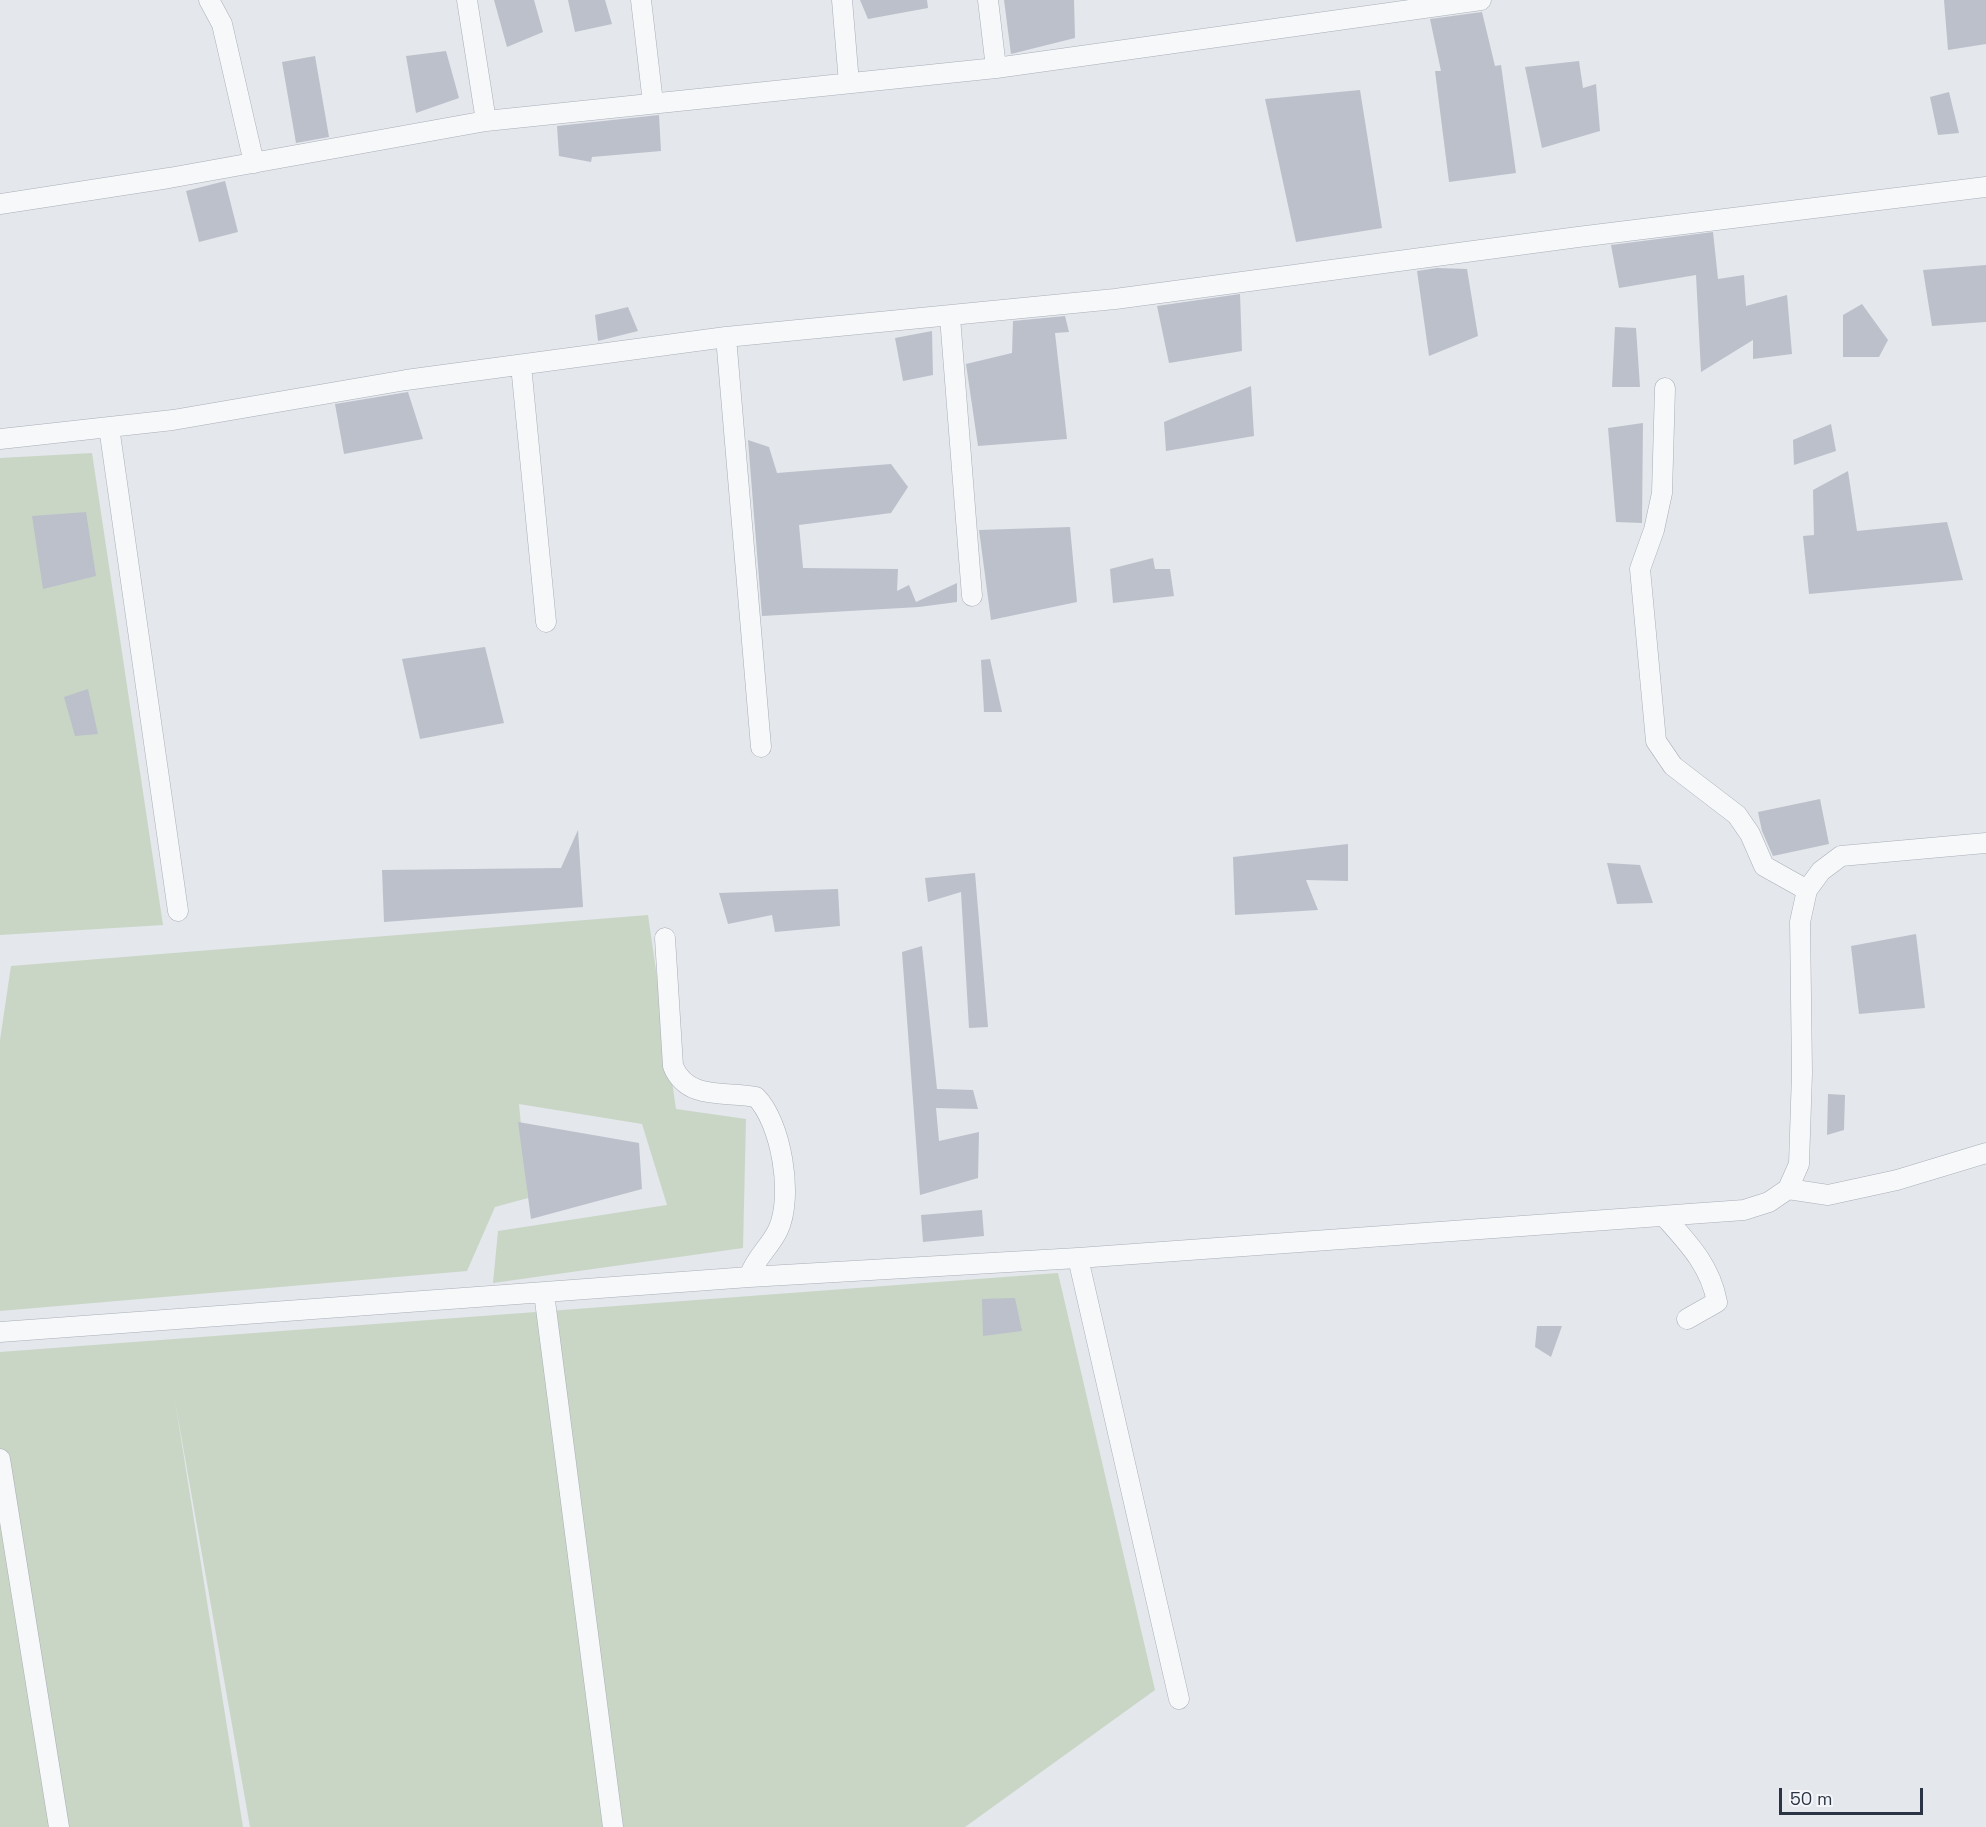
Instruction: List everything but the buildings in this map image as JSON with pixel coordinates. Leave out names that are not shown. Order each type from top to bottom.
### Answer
[{"type":"street","points":[[209,0],[222,24],[254,163]]},
{"type":"street","points":[[467,0],[486,121]]},
{"type":"street","points":[[641,0],[653,103]]},
{"type":"street","points":[[842,0],[849,83]]},
{"type":"street","points":[[988,0],[996,68]]},
{"type":"street","points":[[0,204],[254,163],[486,121],[996,68],[1480,0]]},
{"type":"street","points":[[0,440],[173,420],[406,380],[726,337],[950,317],[1114,299],[1578,237],[1986,187]]},
{"type":"street","points":[[950,317],[972,596]]},
{"type":"street","points":[[726,337],[761,747]]},
{"type":"street","points":[[521,365],[546,622]]},
{"type":"street","points":[[1665,388],[1662,493],[1656,521],[1640,569],[1656,741],[1672,766],[1737,815],[1750,834],[1764,866],[1807,890]]},
{"type":"street","points":[[110,427],[178,911]]},
{"type":"street","points":[[0,1332],[749,1277],[1078,1258],[1744,1210],[1769,1202],[1788,1189],[1799,1164],[1802,1073],[1800,922],[1807,890],[1821,871],[1841,856],[1986,843]]},
{"type":"street","points":[[665,938],[673,1066],[677,1076],[688,1086],[704,1093],[756,1097],[766,1107],[775,1128],[782,1164],[784,1205],[778,1230],[753,1264],[749,1277]]},
{"type":"street","points":[[1788,1189],[1828,1195],[1897,1180],[1986,1153]]},
{"type":"street","points":[[1664,1216],[1701,1258],[1713,1282],[1717,1302],[1688,1318]]},
{"type":"street","points":[[1078,1258],[1179,1699]]},
{"type":"street","points":[[544,1293],[613,1827]]},
{"type":"street","points":[[0,1459],[59,1827]]},
{"type":"green space","points":[[92,453],[163,925],[0,935],[0,458]]},
{"type":"green space","points":[[648,915],[676,1109],[746,1119],[743,1248],[493,1283],[498,1231],[667,1205],[642,1124],[519,1104],[528,1198],[495,1207],[467,1271],[0,1311],[0,1040],[11,966]]},
{"type":"green space","points":[[1058,1273],[1155,1690],[965,1827],[250,1827],[175,1401],[243,1827],[0,1827],[0,1352]]}]
